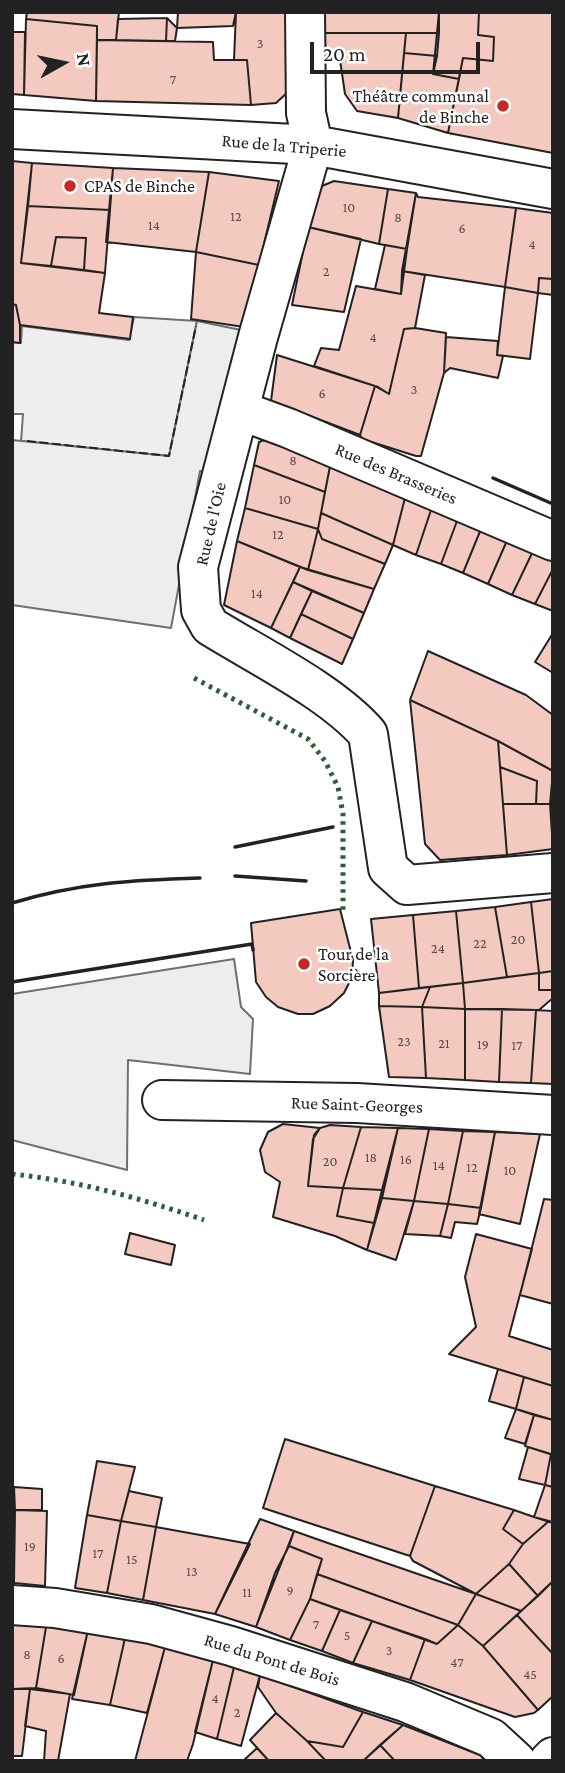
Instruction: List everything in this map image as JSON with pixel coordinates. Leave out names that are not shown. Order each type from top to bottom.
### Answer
[{"type":"street","points":[[305,12],[306,113],[313,145]]},
{"type":"street","name":"Rue de la Triperie","points":[[12,129],[313,145],[553,188]]},
{"type":"street","name":"Rue de l'Oie","points":[[313,145],[198,567],[201,610],[210,626],[333,703],[355,719],[368,734],[388,868],[407,885],[553,873]]},
{"type":"street","name":"Rue des Brasseries","points":[[239,410],[288,428],[553,541]]},
{"type":"street","name":"Rue Saint-Georges","points":[[162,1100],[357,1104],[553,1115]]},
{"type":"street","name":"Rue du Pont de Bois","points":[[12,1605],[55,1608],[151,1624],[231,1646],[405,1702],[491,1738],[516,1761]]},
{"type":"shaded area","points":[[134,317],[197,321],[169,456],[21,441],[23,414],[12,414],[12,342],[21,343],[22,326],[129,340]]},
{"type":"shaded area","points":[[197,321],[241,330],[209,474],[200,471],[171,628],[12,605],[12,440],[169,456]]},
{"type":"shaded area","points":[[234,959],[241,1007],[253,1019],[250,1074],[128,1060],[127,1170],[12,1140],[12,994]]},
{"type":"building","points":[[27,12],[119,12],[116,40],[97,40],[97,26],[26,19]]},
{"type":"building","points":[[178,12],[236,12],[233,26],[177,28]]},
{"type":"building","points":[[236,12],[287,13],[288,92],[276,103],[251,105],[247,60],[234,60]]},
{"type":"building","points":[[324,12],[439,12],[439,33],[324,33]]},
{"type":"building","points":[[439,12],[479,12],[478,35],[494,37],[493,61],[463,58],[459,79],[433,74]]},
{"type":"building","name":"Théâtre communal de Binche","points":[[479,12],[553,12],[553,153],[448,133],[463,58],[493,61],[494,37],[478,35]]},
{"type":"building","points":[[167,18],[177,28],[175,41],[166,41]]},
{"type":"building","points":[[167,18],[166,41],[116,40],[118,19]]},
{"type":"building","points":[[26,19],[97,26],[96,101],[24,95]]},
{"type":"building","points":[[12,32],[25,32],[24,95],[12,94]]},
{"type":"building","points":[[324,33],[406,33],[398,118],[357,111],[345,94],[340,60],[327,60]]},
{"type":"building","points":[[406,33],[439,33],[437,56],[404,53]]},
{"type":"building","points":[[97,40],[213,42],[214,60],[247,60],[251,105],[96,101]]},
{"type":"building","points":[[404,53],[437,56],[433,74],[459,79],[448,133],[398,118]]},
{"type":"building","points":[[12,161],[32,163],[21,263],[105,273],[99,313],[133,317],[130,339],[20,325],[16,305],[12,304]]},
{"type":"building","points":[[32,163],[113,168],[110,210],[28,206]]},
{"type":"building","points":[[113,168],[209,172],[196,252],[106,242]]},
{"type":"building","points":[[209,172],[279,181],[259,265],[196,252]]},
{"type":"building","points":[[334,181],[388,189],[379,244],[308,227],[317,188]]},
{"type":"building","points":[[388,189],[416,193],[407,249],[379,244]]},
{"type":"building","points":[[416,193],[418,197],[516,208],[505,287],[402,271]]},
{"type":"building","points":[[28,206],[110,210],[105,273],[84,270],[86,238],[56,237],[51,266],[21,263]]},
{"type":"building","points":[[516,208],[553,213],[553,279],[539,278],[538,293],[505,287]]},
{"type":"building","points":[[308,227],[361,239],[344,312],[292,305]]},
{"type":"building","points":[[56,237],[86,238],[84,270],[51,266]]},
{"type":"building","points":[[385,245],[407,249],[401,294],[375,289]]},
{"type":"building","points":[[196,252],[259,265],[244,327],[191,319]]},
{"type":"building","points":[[402,271],[425,275],[415,328],[404,329],[389,394],[378,387],[314,366],[321,348],[339,350],[356,286],[401,294]]},
{"type":"building","points":[[539,278],[553,279],[553,295],[538,293]]},
{"type":"building","points":[[505,287],[538,293],[530,359],[497,355]]},
{"type":"building","points":[[12,304],[16,305],[20,343],[12,342]]},
{"type":"building","points":[[404,329],[446,333],[444,373],[421,456],[362,439],[360,435],[375,386],[389,394]]},
{"type":"building","points":[[446,337],[498,341],[497,355],[503,356],[498,378],[450,368],[444,373]]},
{"type":"building","points":[[277,355],[375,386],[360,435],[271,401]]},
{"type":"building","points":[[280,434],[332,456],[325,492],[254,465],[259,442]]},
{"type":"building","points":[[332,456],[407,490],[393,545],[321,513]]},
{"type":"building","points":[[254,465],[325,492],[318,529],[245,508]]},
{"type":"building","points":[[407,490],[434,501],[416,555],[393,545]]},
{"type":"building","points":[[434,501],[460,513],[441,564],[416,555]]},
{"type":"building","points":[[245,508],[318,529],[308,570],[237,541]]},
{"type":"building","points":[[321,513],[393,545],[385,564],[322,539],[318,529]]},
{"type":"building","points":[[460,513],[483,524],[463,573],[441,564]]},
{"type":"building","points":[[483,524],[509,536],[488,584],[463,573]]},
{"type":"building","points":[[318,529],[322,539],[385,564],[374,589],[308,570]]},
{"type":"building","points":[[509,536],[535,547],[512,595],[488,584]]},
{"type":"building","points":[[237,541],[300,567],[271,628],[224,605]]},
{"type":"building","points":[[535,547],[553,555],[553,569],[535,604],[512,595]]},
{"type":"building","points":[[300,567],[374,589],[364,613],[293,582]]},
{"type":"building","points":[[553,569],[553,611],[535,604]]},
{"type":"building","points":[[293,582],[312,591],[290,638],[271,628]]},
{"type":"building","points":[[312,591],[364,613],[353,639],[301,614]]},
{"type":"building","points":[[301,614],[353,639],[342,664],[290,638]]},
{"type":"building","points":[[553,633],[553,673],[535,662]]},
{"type":"building","points":[[428,651],[526,695],[553,715],[553,771],[498,741],[410,700]]},
{"type":"building","points":[[410,700],[498,741],[507,855],[440,860],[425,844]]},
{"type":"building","points":[[498,741],[553,771],[550,804],[536,804],[537,781],[500,767]]},
{"type":"building","points":[[500,767],[537,781],[536,804],[503,804]]},
{"type":"building","points":[[503,804],[550,804],[553,849],[507,855]]},
{"type":"building","points":[[553,899],[553,971],[539,973],[531,902]]},
{"type":"building","points":[[531,902],[539,973],[507,977],[495,907]]},
{"type":"building","points":[[495,907],[507,977],[463,983],[456,911]]},
{"type":"building","name":"Tour de la Sorcière","points":[[340,909],[353,960],[352,977],[344,993],[330,1006],[313,1014],[298,1014],[278,1007],[266,997],[256,982],[251,923]]},
{"type":"building","points":[[456,911],[463,983],[419,988],[413,915]]},
{"type":"building","points":[[413,915],[419,988],[379,993],[371,919]]},
{"type":"building","points":[[553,971],[553,990],[539,990],[539,973]]},
{"type":"building","points":[[539,973],[539,990],[553,990],[553,998],[539,1010],[465,1009],[463,983]]},
{"type":"building","points":[[463,983],[465,1009],[422,1007],[430,987]]},
{"type":"building","points":[[430,987],[422,1007],[379,1006],[379,993]]},
{"type":"building","points":[[379,1006],[422,1007],[426,1078],[389,1077]]},
{"type":"building","points":[[422,1007],[465,1009],[465,1080],[426,1078]]},
{"type":"building","points":[[465,1009],[502,1009],[499,1082],[465,1080]]},
{"type":"building","points":[[502,1009],[536,1010],[531,1083],[499,1082]]},
{"type":"building","points":[[536,1010],[553,1011],[553,1084],[531,1083]]},
{"type":"building","points":[[283,1124],[320,1128],[313,1139],[308,1186],[343,1188],[337,1216],[374,1223],[367,1250],[335,1236],[273,1217],[280,1182],[265,1172],[260,1150],[268,1132]]},
{"type":"building","points":[[330,1125],[361,1127],[343,1188],[308,1186],[314,1135],[320,1128]]},
{"type":"building","points":[[361,1127],[398,1128],[382,1190],[343,1188]]},
{"type":"building","points":[[398,1128],[429,1129],[414,1201],[382,1198]]},
{"type":"building","points":[[429,1129],[463,1131],[448,1204],[414,1201]]},
{"type":"building","points":[[463,1131],[495,1132],[481,1208],[448,1204]]},
{"type":"building","points":[[495,1132],[540,1134],[520,1224],[479,1214]]},
{"type":"building","points":[[343,1188],[382,1190],[374,1223],[337,1216]]},
{"type":"building","points":[[382,1198],[414,1201],[396,1260],[367,1250]]},
{"type":"building","points":[[544,1199],[553,1200],[553,1304],[520,1295]]},
{"type":"building","points":[[414,1201],[448,1204],[440,1236],[405,1234]]},
{"type":"building","points":[[448,1204],[481,1208],[477,1224],[455,1222],[451,1238],[440,1236]]},
{"type":"building","points":[[130,1233],[175,1245],[171,1265],[125,1254]]},
{"type":"building","points":[[476,1234],[532,1249],[509,1336],[553,1350],[553,1386],[449,1354],[476,1327],[465,1277]]},
{"type":"building","points":[[498,1369],[524,1377],[516,1409],[489,1401]]},
{"type":"building","points":[[524,1377],[553,1386],[553,1420],[516,1409]]},
{"type":"building","points":[[516,1409],[534,1415],[525,1444],[505,1438]]},
{"type":"building","points":[[534,1415],[553,1420],[553,1455],[525,1446]]},
{"type":"building","points":[[285,1439],[435,1486],[410,1556],[263,1508]]},
{"type":"building","points":[[528,1447],[551,1454],[545,1485],[519,1479]]},
{"type":"building","points":[[551,1454],[553,1455],[553,1487],[545,1485]]},
{"type":"building","points":[[97,1461],[135,1467],[121,1521],[87,1515]]},
{"type":"building","points":[[545,1485],[553,1487],[553,1523],[534,1517]]},
{"type":"building","points":[[435,1486],[514,1510],[503,1529],[523,1544],[509,1564],[476,1594],[413,1561],[410,1556]]},
{"type":"building","points":[[14,1487],[42,1489],[42,1510],[15,1510]]},
{"type":"building","points":[[129,1491],[162,1498],[156,1527],[121,1521]]},
{"type":"building","points":[[12,1510],[15,1510],[14,1583],[12,1583]]},
{"type":"building","points":[[15,1510],[47,1511],[45,1586],[14,1583]]},
{"type":"building","points":[[514,1510],[549,1521],[523,1544],[503,1529]]},
{"type":"building","points":[[87,1515],[121,1521],[107,1593],[75,1588]]},
{"type":"building","points":[[260,1519],[294,1531],[256,1627],[215,1614]]},
{"type":"building","points":[[121,1521],[156,1527],[143,1600],[107,1593]]},
{"type":"building","points":[[549,1521],[553,1523],[553,1581],[538,1596],[509,1564],[523,1544]]},
{"type":"building","points":[[156,1527],[250,1544],[215,1614],[143,1600]]},
{"type":"building","points":[[294,1531],[476,1594],[458,1625],[317,1574],[322,1559],[289,1546]]},
{"type":"building","points":[[289,1546],[322,1559],[310,1599],[290,1640],[256,1627],[275,1573]]},
{"type":"building","points":[[509,1564],[538,1596],[521,1611],[476,1594]]},
{"type":"building","points":[[317,1574],[458,1625],[437,1644],[310,1599]]},
{"type":"building","points":[[553,1581],[553,1654],[517,1615]]},
{"type":"building","points":[[476,1594],[521,1611],[483,1646],[458,1625]]},
{"type":"building","points":[[310,1599],[340,1610],[322,1651],[290,1640]]},
{"type":"building","points":[[340,1610],[372,1621],[353,1663],[322,1651]]},
{"type":"building","points":[[517,1615],[553,1654],[553,1696],[538,1710],[483,1646]]},
{"type":"building","points":[[12,1618],[47,1621],[36,1688],[12,1689]]},
{"type":"building","points":[[47,1621],[88,1630],[74,1695],[36,1688]]},
{"type":"building","points":[[372,1621],[425,1639],[410,1680],[353,1663]]},
{"type":"building","points":[[458,1625],[483,1646],[538,1710],[515,1717],[410,1680],[425,1639],[437,1644]]},
{"type":"building","points":[[88,1630],[125,1638],[110,1705],[72,1699]]},
{"type":"building","points":[[125,1638],[165,1647],[147,1713],[110,1705]]},
{"type":"building","points":[[165,1647],[213,1660],[193,1744],[187,1761],[135,1761]]},
{"type":"building","points":[[213,1660],[234,1667],[217,1739],[195,1732]]},
{"type":"building","points":[[234,1667],[260,1675],[241,1746],[217,1739]]},
{"type":"building","points":[[260,1675],[363,1712],[343,1747],[307,1741],[276,1713],[258,1687]]},
{"type":"building","points":[[12,1689],[30,1689],[22,1756],[12,1756]]},
{"type":"building","points":[[30,1689],[70,1694],[58,1761],[44,1761],[46,1731],[25,1726]]},
{"type":"building","points":[[363,1712],[403,1725],[363,1761],[326,1761],[307,1741],[343,1747]]},
{"type":"building","points":[[276,1713],[326,1761],[269,1761],[250,1740]]},
{"type":"building","points":[[403,1725],[485,1757],[480,1761],[395,1761],[380,1745]]},
{"type":"building","points":[[380,1745],[395,1761],[363,1761]]},
{"type":"building","points":[[257,1748],[269,1761],[243,1761]]},
{"type":"hedge","points":[[194,678],[308,739],[325,761],[338,787],[343,814],[343,914]]},
{"type":"hedge","points":[[12,1174],[109,1191],[204,1220]]},
{"type":"fence","points":[[27,441],[169,456],[196,326]]},
{"type":"wall","points":[[493,478],[553,504]]},
{"type":"wall","points":[[235,847],[333,827]]},
{"type":"wall","points":[[235,876],[306,881]]},
{"type":"wall","points":[[12,903],[60,891],[105,884],[200,878]]},
{"type":"wall","points":[[12,982],[252,944],[253,950]]},
{"type":"place","name":"Théâtre communal de Binche","points":[[503,106]]},
{"type":"place","name":"CPAS de Binche","points":[[70,186]]},
{"type":"place","name":"Tour de la Sorcière","points":[[304,964]]}]
